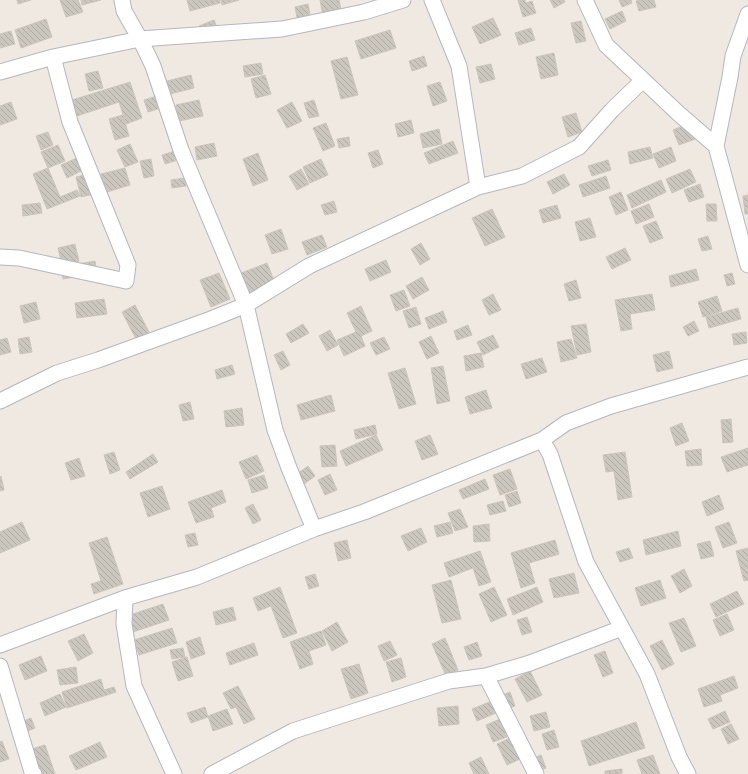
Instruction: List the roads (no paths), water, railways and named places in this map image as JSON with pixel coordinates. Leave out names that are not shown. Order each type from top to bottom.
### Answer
[{"type":"street","points":[[122,0],[124,11],[153,66],[181,150],[246,305],[275,430],[314,529]]},
{"type":"street","points":[[0,72],[53,57],[140,39],[282,29],[362,6],[403,0]]},
{"type":"street","points":[[432,0],[459,66],[478,187]]},
{"type":"street","points":[[585,0],[606,45],[678,113],[716,146]]},
{"type":"street","points":[[748,14],[733,56],[716,146],[748,265]]},
{"type":"street","points":[[0,257],[19,258],[126,281],[128,265],[70,122],[53,57]]},
{"type":"street","points":[[0,401],[57,373],[211,320],[246,305],[309,266],[478,187],[522,176],[579,147],[612,110],[643,80]]},
{"type":"street","points":[[0,645],[125,598],[197,578],[314,529],[364,512],[542,440],[566,423],[611,406],[748,367]]},
{"type":"street","points":[[542,440],[550,454],[586,562],[647,674],[679,757],[688,774]]},
{"type":"street","points":[[125,598],[124,624],[134,686],[174,774]]},
{"type":"street","points":[[212,774],[293,731],[450,682],[486,676],[530,663],[622,628]]},
{"type":"street","points":[[0,666],[32,772],[34,774]]},
{"type":"street","points":[[486,676],[536,774]]}]
